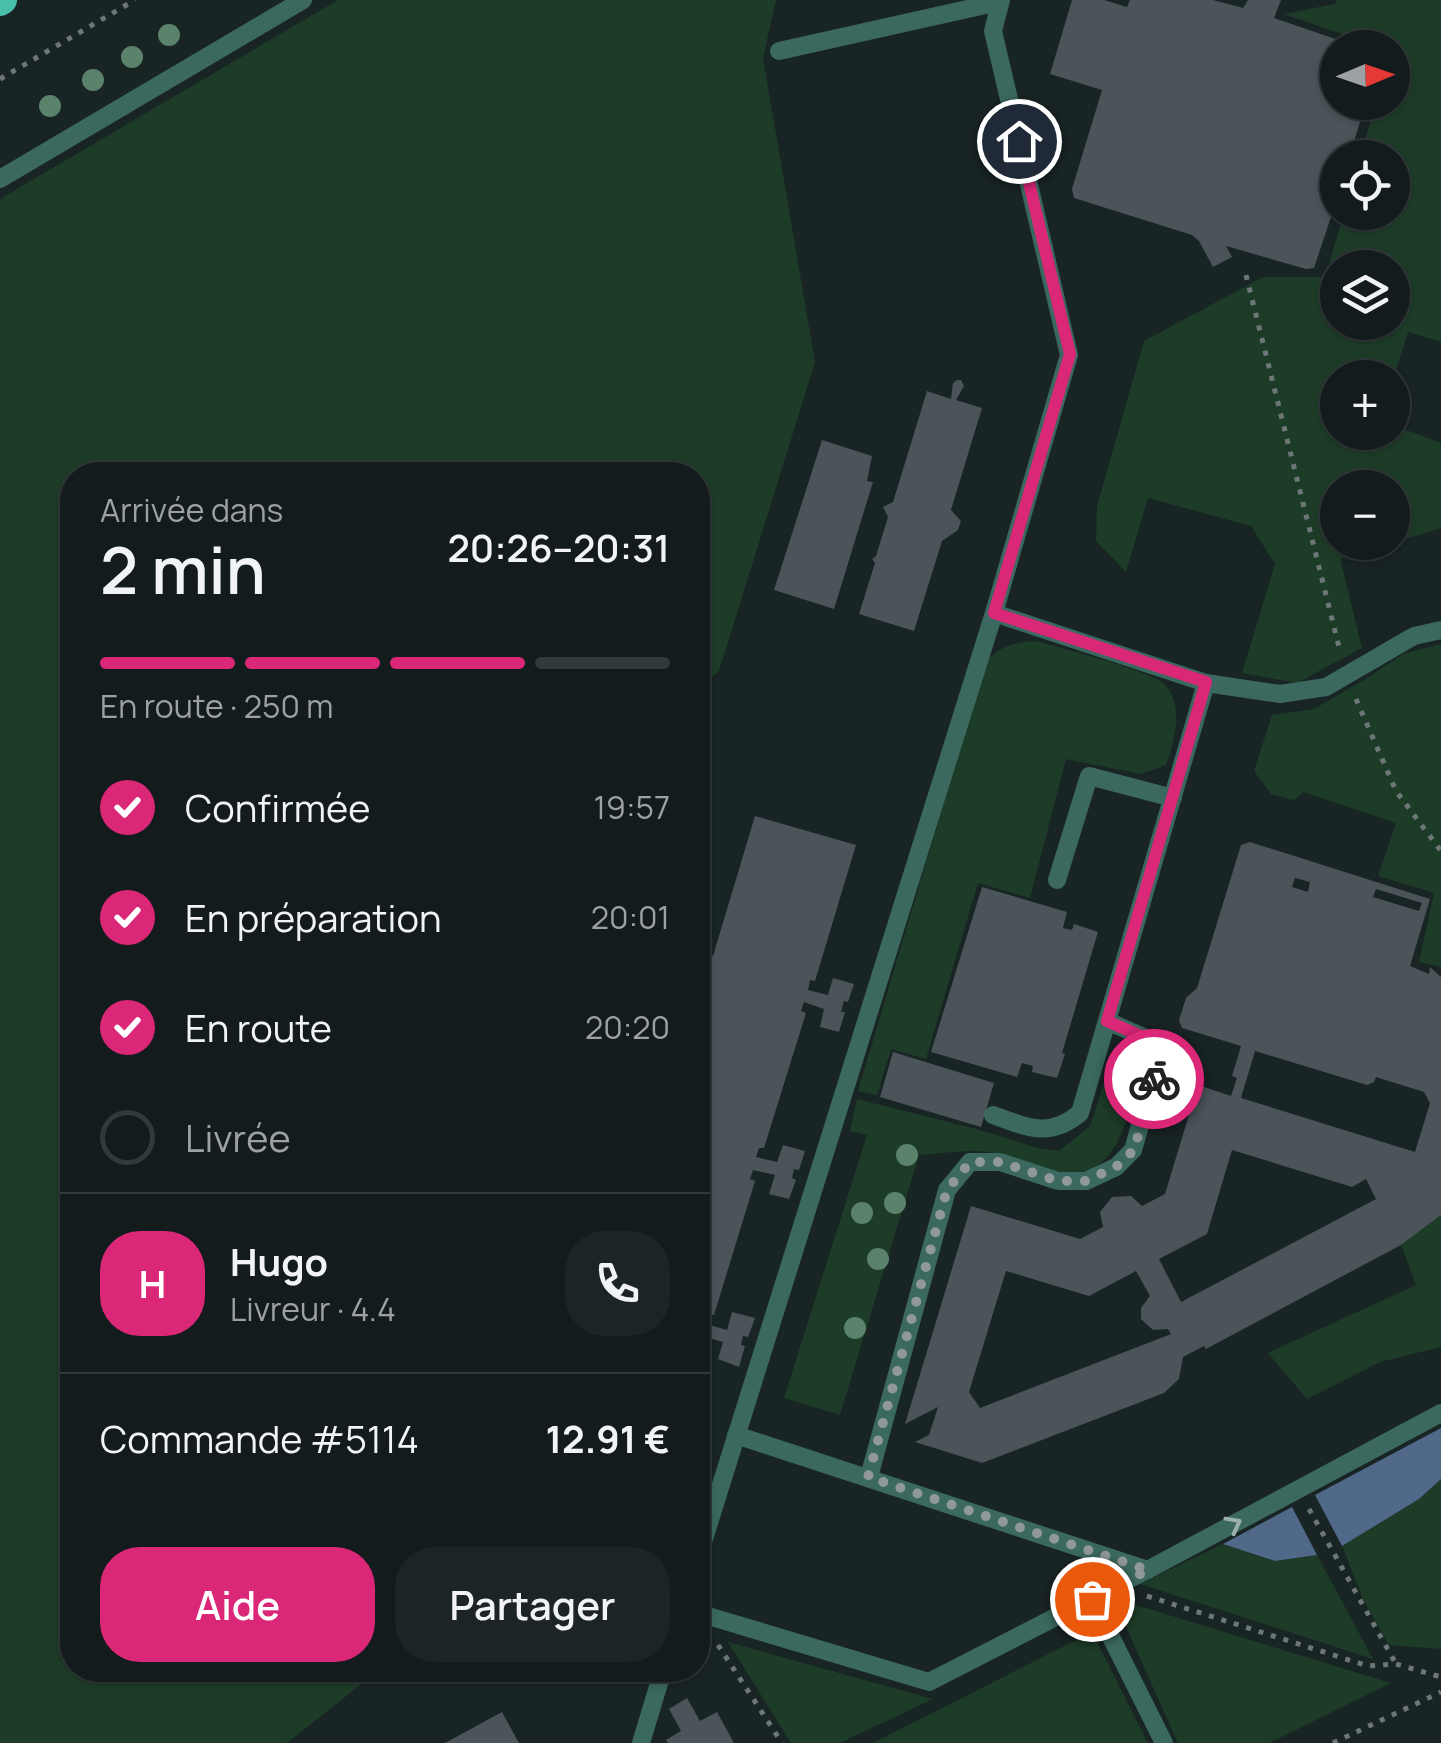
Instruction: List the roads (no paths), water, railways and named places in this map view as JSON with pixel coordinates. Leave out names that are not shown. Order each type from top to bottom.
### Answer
[{"type":"lane","points":[[0,179],[302,0]]},
{"type":"lane","points":[[710,1519],[994,613],[1070,354],[993,31],[1000,1],[779,51]]},
{"type":"lane","points":[[994,613],[1206,682],[1280,694],[1326,687],[1414,636],[1441,630]]},
{"type":"lane","points":[[993,1115],[1036,1130],[1066,1124],[1080,1113],[1206,682]]},
{"type":"lane","points":[[1057,880],[1089,776],[1172,798]]},
{"type":"lane","points":[[868,1477],[947,1190],[970,1162],[1000,1162],[1058,1181],[1086,1181],[1116,1167],[1134,1150],[1158,1062],[1157,1043],[1107,1021]]},
{"type":"lane","points":[[710,1618],[929,1682],[1441,1413]]},
{"type":"lane","points":[[736,1435],[1148,1570]]},
{"type":"lane","points":[[1099,1595],[1164,1743]]},
{"type":"lane","points":[[641,1743],[659,1682]]},
{"type":"water","points":[[1441,1428],[1441,1479],[1419,1499],[1342,1546],[1315,1495]]},
{"type":"water","points":[[1292,1507],[1317,1555],[1275,1561],[1223,1544]]}]
